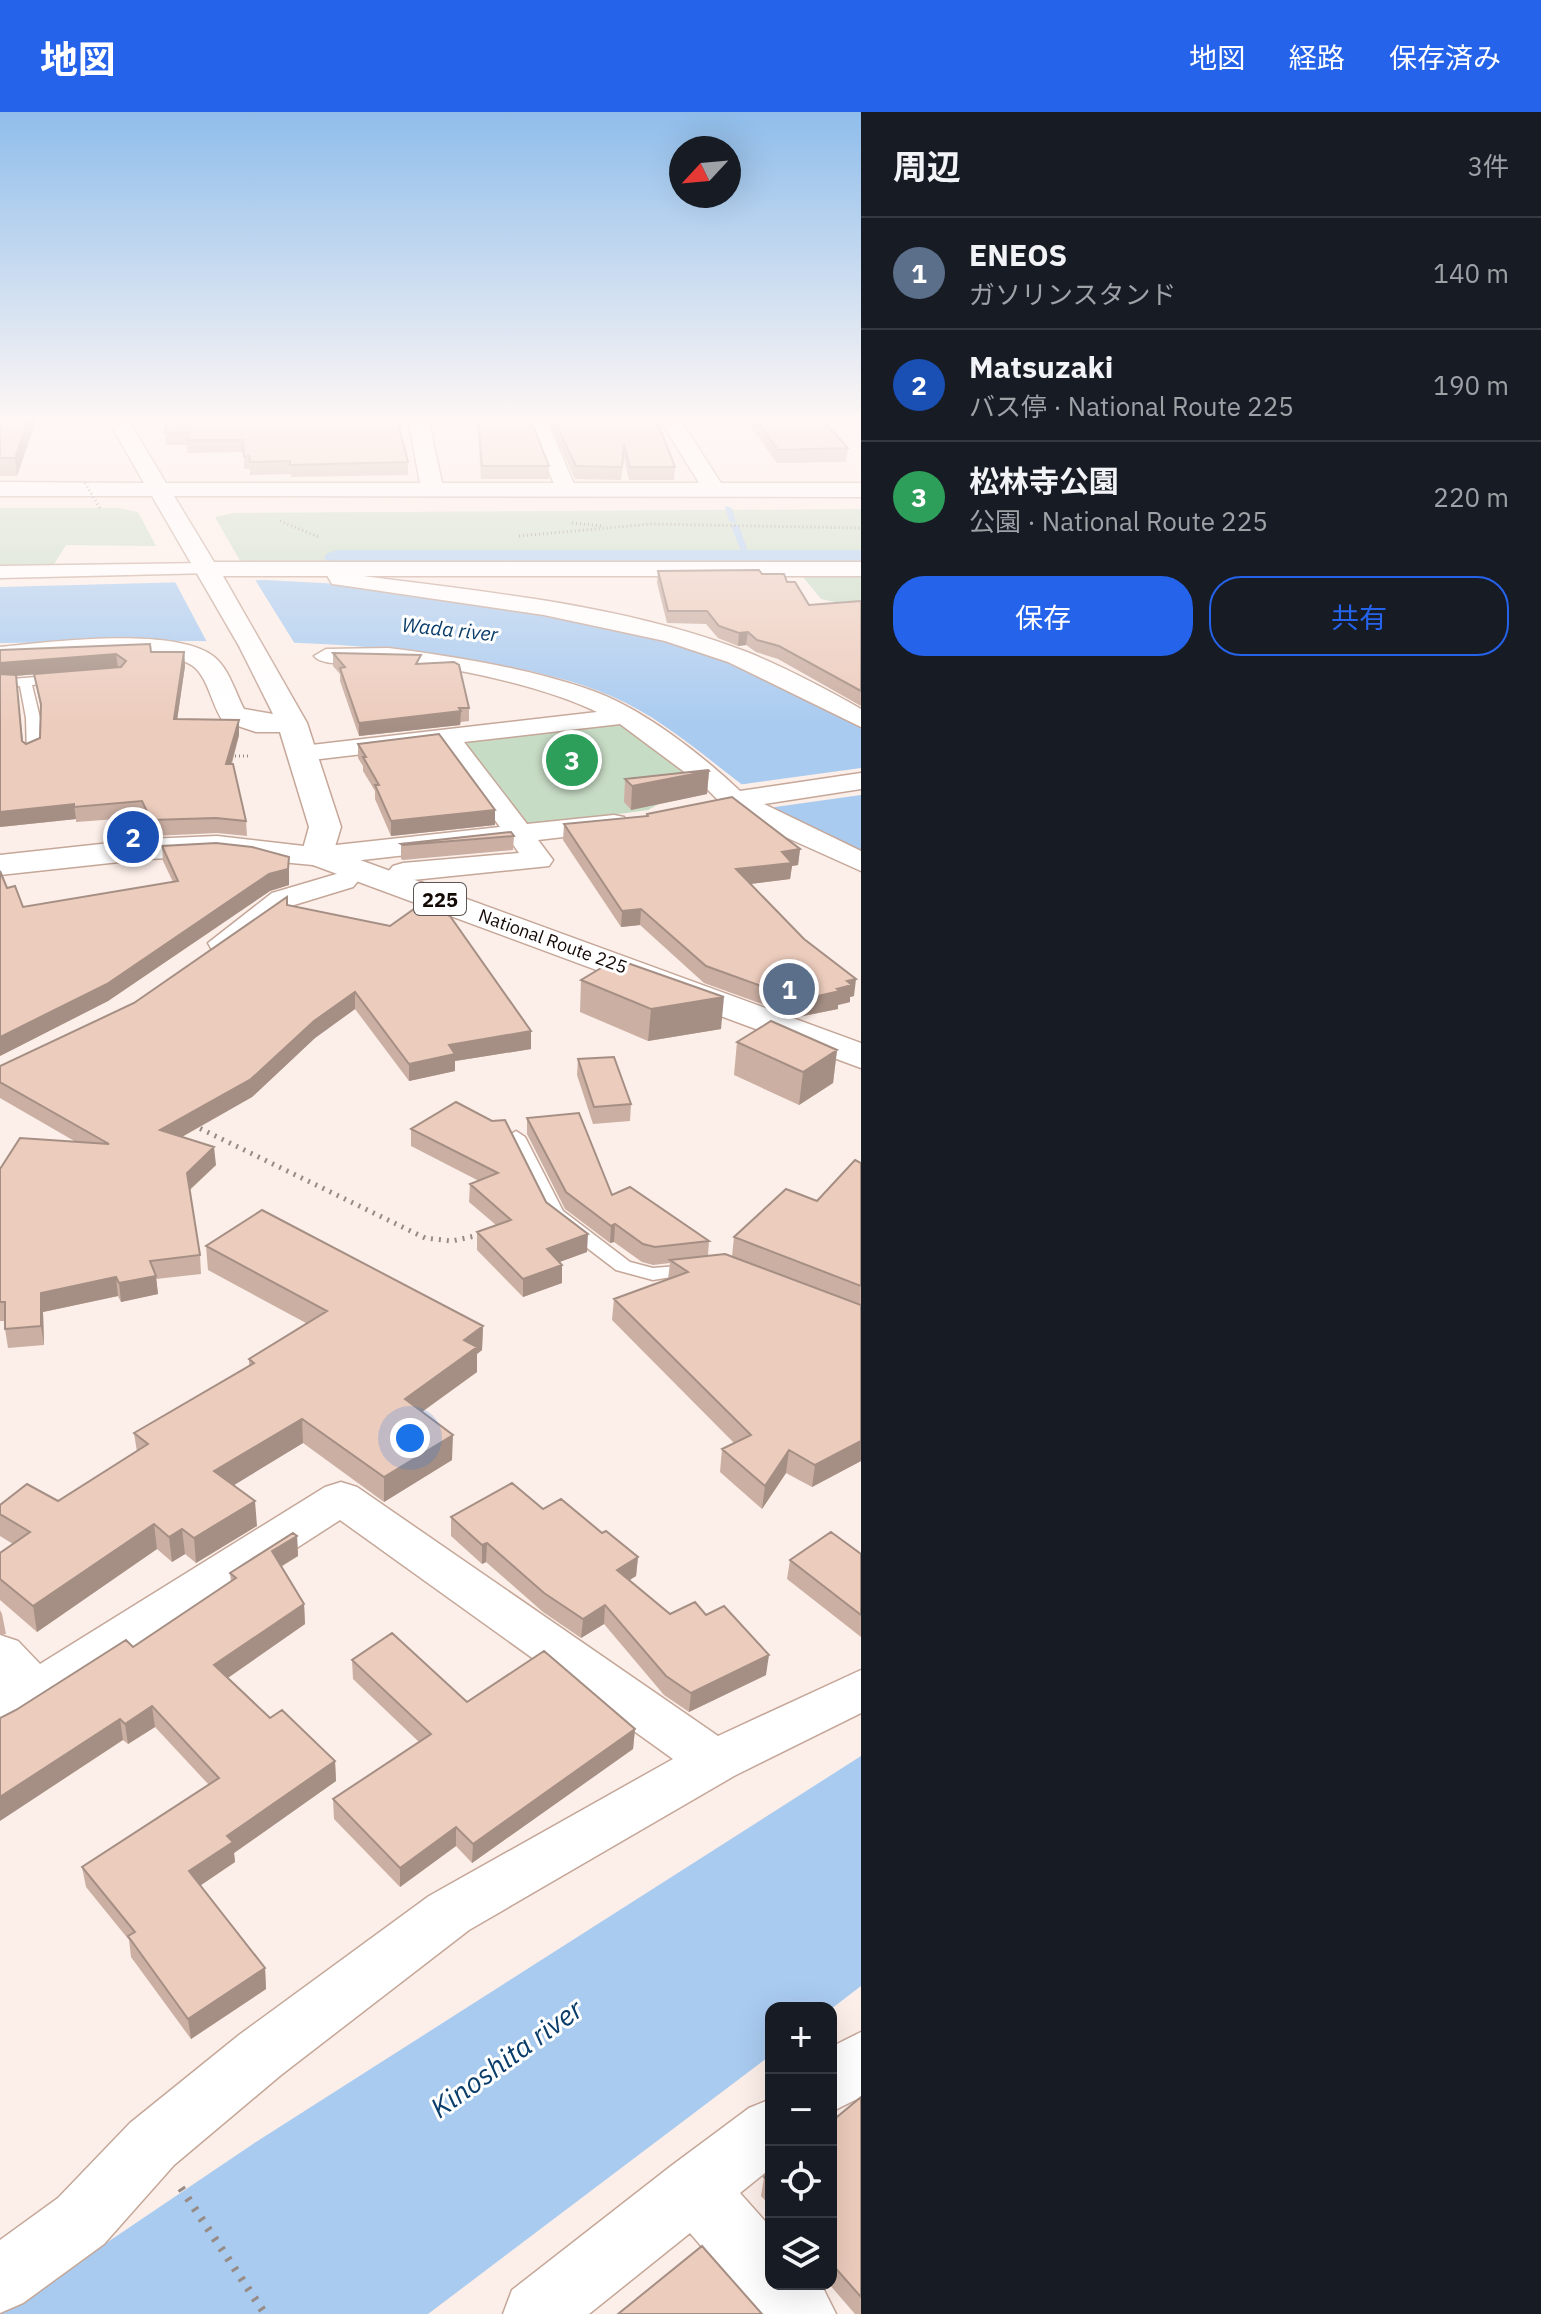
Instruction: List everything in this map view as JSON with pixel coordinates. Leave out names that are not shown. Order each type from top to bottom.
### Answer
[{"type":"main road","points":[[177,521],[252,646],[292,723],[325,827],[318,856]]},
{"type":"main road","points":[[208,573],[334,568],[861,569]]},
{"type":"main road","points":[[0,653],[137,648],[180,651],[208,666],[233,715],[256,723],[292,723]]},
{"type":"main road","name":"National Route 225","points":[[0,865],[147,849],[217,846],[318,856],[861,1056]]},
{"type":"street","points":[[334,568],[340,579],[474,596],[652,628],[740,655],[826,696],[861,719]]},
{"type":"street","points":[[0,572],[208,573]]},
{"type":"street","points":[[326,656],[388,655],[457,664],[584,696],[625,716],[741,799],[861,862]]},
{"type":"street","points":[[826,696],[861,691]]},
{"type":"street","points":[[303,753],[625,716]]},
{"type":"street","points":[[403,872],[539,860],[452,744]]},
{"type":"street","points":[[705,806],[861,781]]},
{"type":"street","points":[[318,856],[646,818]]},
{"type":"street","points":[[196,962],[283,899],[343,881]]},
{"type":"street","points":[[0,1654],[18,1703],[341,1498],[715,1761]]},
{"type":"street","points":[[0,2280],[81,2221],[152,2144],[236,2075],[449,1913],[715,1761],[861,1690]]},
{"type":"street","points":[[837,2078],[861,2060]]},
{"type":"street","points":[[536,2314],[765,2134]]},
{"type":"street","points":[[693,2188],[765,2270]]},
{"type":"street","points":[[782,2290],[803,2314]]},
{"type":"lane","points":[[0,684],[72,678]]},
{"type":"lane","points":[[25,681],[33,718],[32,753]]},
{"type":"lane","points":[[516,1137],[555,1214],[623,1266],[638,1272],[713,1267]]},
{"type":"path","points":[[281,521],[331,541]]},
{"type":"path","points":[[515,536],[651,524],[861,528]]},
{"type":"path","points":[[220,756],[250,756]]},
{"type":"path","points":[[184,1121],[425,1238],[452,1241],[555,1214]]},
{"type":"path","points":[[178,2184],[265,2314]]},
{"type":"green space","points":[[0,521],[143,521],[156,546],[66,545],[51,569],[0,569]]},
{"type":"green space","points":[[217,521],[861,521],[861,566],[242,564]]},
{"type":"green space","points":[[803,577],[861,577],[861,608],[821,599]]},
{"type":"green space","points":[[614,724],[627,728],[700,781],[648,810],[523,827],[458,740]]},
{"type":"water","name":"Wada river","points":[[266,580],[340,584],[621,626],[756,664],[861,727],[861,852],[785,815],[655,719],[611,696],[547,675],[423,653],[303,643],[0,643],[0,587]]},
{"type":"water","name":"Kinoshita river","points":[[861,1756],[861,1986],[837,2004],[765,2002],[765,2060],[428,2314],[1,2314],[253,2144]]},
{"type":"pier","points":[[173,578],[254,578],[295,644],[208,644]]},
{"type":"pier","points":[[861,768],[861,795],[768,808],[737,785]]},
{"type":"building","points":[[759,570],[762,574],[784,574],[787,582],[795,582],[809,605],[861,601],[861,691],[779,646],[757,640],[748,632],[739,633],[719,626],[707,611],[668,611],[658,571]]},
{"type":"building","points":[[150,644],[151,652],[184,652],[174,719],[239,720],[226,764],[233,764],[246,821],[216,818],[151,820],[142,801],[0,812],[0,674],[16,675],[22,741],[26,744],[40,738],[41,704],[34,674],[121,667],[126,661],[116,654],[0,663],[0,650]]},
{"type":"building","points":[[333,653],[421,655],[416,664],[454,662],[459,665],[469,708],[359,723],[340,668],[345,667]]},
{"type":"building","points":[[439,734],[495,810],[391,821],[375,785],[379,785],[358,744]]},
{"type":"building","points":[[708,770],[632,786],[625,779]]},
{"type":"building","points":[[732,797],[800,849],[782,852],[792,863],[736,869],[804,939],[856,979],[847,981],[852,985],[837,989],[840,991],[800,1000],[706,966],[641,909],[622,911],[564,824],[648,816]]},
{"type":"building","points":[[511,832],[514,836],[401,844]]},
{"type":"building","points":[[216,843],[252,847],[289,857],[288,869],[269,874],[107,984],[0,1037],[0,871],[7,888],[15,886],[23,907],[178,881],[162,846]]},
{"type":"building","points":[[287,897],[287,905],[390,926],[421,904],[450,916],[531,1031],[449,1045],[455,1054],[409,1064],[355,992],[314,1021],[251,1079],[160,1130],[214,1147],[187,1173],[200,1255],[150,1261],[156,1276],[119,1283],[116,1277],[41,1293],[41,1326],[5,1329],[5,1302],[0,1302],[0,1169],[20,1138],[109,1144],[0,1082],[0,1066],[134,1003]]},
{"type":"building","points":[[616,959],[724,997],[651,1009],[581,980]]},
{"type":"building","points":[[771,1021],[837,1050],[803,1072],[737,1042]]},
{"type":"building","points":[[614,1057],[631,1104],[594,1107],[578,1059]]},
{"type":"building","points":[[456,1102],[492,1121],[505,1120],[546,1202],[588,1234],[547,1249],[562,1265],[523,1279],[477,1232],[511,1220],[470,1184],[498,1173],[411,1129]]},
{"type":"building","points":[[579,1113],[612,1195],[630,1187],[709,1241],[655,1247],[643,1244],[615,1224],[611,1226],[566,1192],[527,1118]]},
{"type":"building","points":[[855,1160],[861,1163],[861,1286],[734,1237],[786,1189],[817,1201]]},
{"type":"building","points":[[262,1210],[483,1326],[464,1340],[477,1347],[405,1399],[453,1435],[384,1477],[302,1419],[214,1471],[255,1501],[194,1538],[182,1529],[169,1537],[154,1524],[33,1606],[0,1579],[0,1553],[30,1532],[0,1514],[0,1505],[27,1484],[58,1501],[148,1444],[134,1433],[254,1363],[249,1359],[327,1311],[206,1246]]},
{"type":"building","points":[[725,1254],[861,1305],[861,1441],[815,1465],[789,1450],[765,1486],[722,1449],[751,1435],[614,1299],[688,1272],[670,1260]]},
{"type":"building","points":[[512,1483],[543,1509],[561,1499],[602,1533],[606,1531],[638,1557],[617,1570],[670,1614],[695,1602],[706,1615],[724,1606],[769,1655],[691,1693],[666,1676],[605,1605],[583,1619],[544,1593],[487,1543],[482,1545],[451,1517]]},
{"type":"building","points":[[831,1532],[861,1554],[861,1615],[790,1560]]},
{"type":"building","points":[[293,1533],[297,1536],[272,1551],[304,1604],[214,1665],[270,1718],[282,1710],[335,1761],[227,1836],[233,1842],[189,1871],[265,1968],[188,2019],[128,1936],[135,1932],[82,1867],[219,1778],[152,1706],[125,1724],[120,1719],[0,1797],[0,1718],[126,1640],[133,1647],[236,1578],[230,1573]]},
{"type":"building","points":[[392,1633],[467,1702],[544,1651],[635,1729],[473,1844],[456,1827],[400,1868],[333,1799],[431,1734],[352,1660]]},
{"type":"building","points":[[861,2097],[861,2297],[837,2270],[837,2117]]},
{"type":"building","points":[[702,2246],[762,2314],[618,2314]]},
{"type":"waterway","points":[[735,526],[748,558]]},
{"type":"waterway","points":[[337,558],[861,558]]},
{"type":"place","name":"松林寺公園","points":[[572,760]]},
{"type":"place","name":"Matsuzaki","points":[[133,837]]},
{"type":"place","name":"ENEOS","points":[[789,989]]}]
